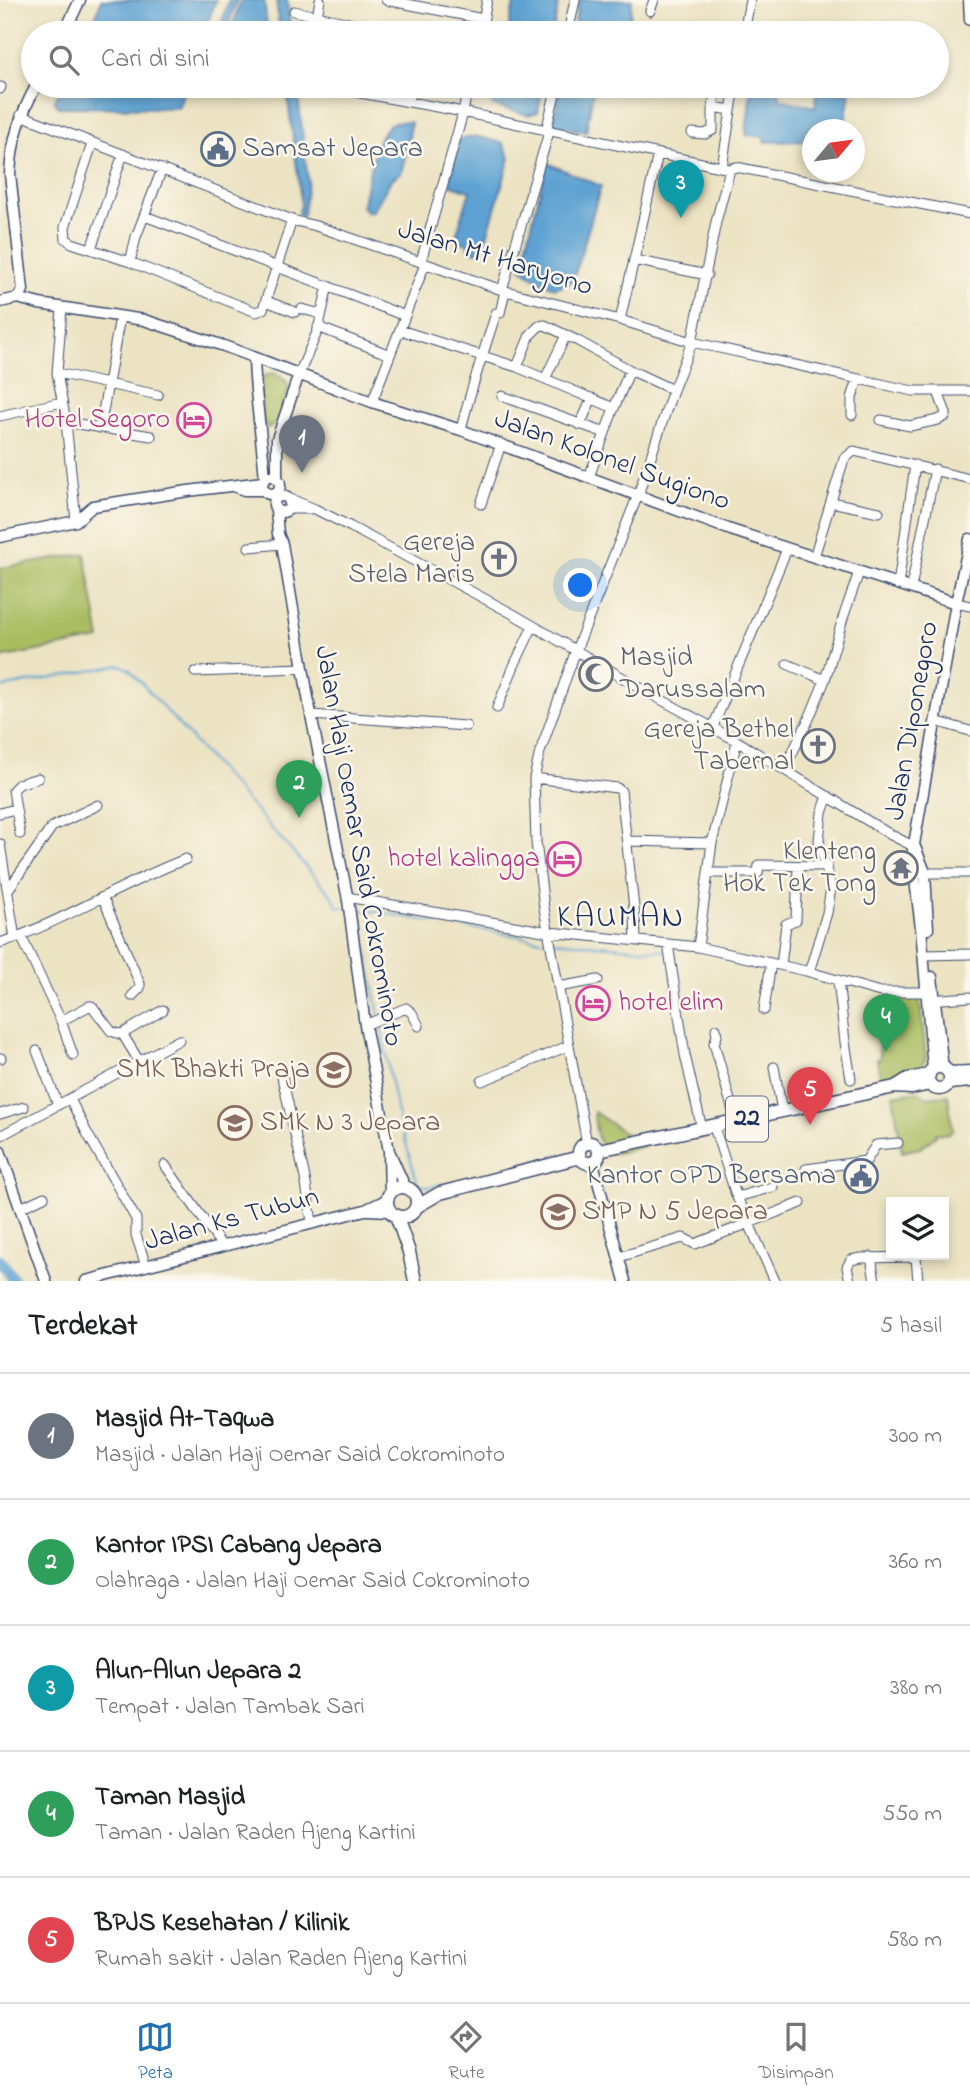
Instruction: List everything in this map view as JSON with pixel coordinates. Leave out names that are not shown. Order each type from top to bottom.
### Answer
[{"type":"highway","name":"22","points":[[599,1150],[895,1087],[912,1088],[939,1075],[970,1072]]},
{"type":"highway","name":"22","points":[[939,1075],[970,1082]]},
{"type":"highway","points":[[398,1207],[440,1193],[598,1158],[599,1150],[594,1145],[587,1144],[581,1149],[586,1160]]},
{"type":"highway","points":[[415,1281],[394,1189],[408,1188],[440,1193]]},
{"type":"highway","points":[[398,1207],[417,1197],[408,1188]]},
{"type":"main road","points":[[70,21],[80,0]]},
{"type":"main road","points":[[969,0],[970,20]]},
{"type":"main road","points":[[18,298],[23,290],[10,174],[11,155],[21,115],[30,98]]},
{"type":"main road","points":[[0,302],[18,298],[39,304],[144,320],[254,358],[257,417],[276,497]]},
{"type":"main road","name":"Jalan Kolonel Sugiono","points":[[254,358],[372,402],[501,444],[787,549],[956,603]]},
{"type":"main road","points":[[276,497],[277,439],[299,374]]},
{"type":"main road","points":[[262,440],[277,439]]},
{"type":"main road","points":[[278,482],[272,477],[282,543]]},
{"type":"main road","points":[[0,537],[76,521],[93,506],[188,491],[234,486],[276,497]]},
{"type":"main road","name":"Jalan Diponegoro","points":[[939,1075],[915,847],[956,603],[970,540]]},
{"type":"main road","name":"Jalan Haji Oemar Said Cokrominoto","points":[[282,543],[311,715],[350,915],[375,1021],[389,1151],[408,1188]]},
{"type":"main road","points":[[0,1151],[46,1281]]},
{"type":"main road","points":[[389,1151],[398,1207]]},
{"type":"main road","points":[[586,1160],[625,1281]]},
{"type":"main road","name":"Jalan Ks Tubun","points":[[86,1281],[312,1222],[365,1210],[398,1207]]},
{"type":"street","points":[[317,21],[320,0]]},
{"type":"street","points":[[386,0],[483,19],[487,0]]},
{"type":"street","points":[[571,21],[575,0]]},
{"type":"street","points":[[650,11],[654,0]]},
{"type":"street","points":[[746,21],[750,0]]},
{"type":"street","points":[[294,11],[341,21]]},
{"type":"street","points":[[386,98],[726,168],[736,167],[970,214]]},
{"type":"street","points":[[408,102],[409,98]]},
{"type":"street","points":[[372,402],[423,263],[466,98]]},
{"type":"street","points":[[461,430],[474,379],[496,313],[500,313],[503,290],[548,131],[555,98]]},
{"type":"street","points":[[692,132],[709,133],[713,130],[714,98]]},
{"type":"street","points":[[587,1144],[558,987],[536,842],[534,778],[540,752],[576,650],[638,495],[692,342],[726,168],[733,98]]},
{"type":"street","points":[[713,107],[731,110]]},
{"type":"street","name":"Jalan Mt Haryono","points":[[21,115],[292,220],[503,290],[620,320],[692,342],[913,391],[970,391]]},
{"type":"street","points":[[92,144],[64,234],[72,243],[130,262],[256,312],[263,309],[292,220]]},
{"type":"street","points":[[91,249],[123,154]]},
{"type":"street","points":[[620,320],[658,154]]},
{"type":"street","points":[[130,262],[136,237],[162,169]]},
{"type":"street","points":[[145,216],[405,316]]},
{"type":"street","points":[[634,260],[706,275]]},
{"type":"street","points":[[299,374],[318,327],[328,285]]},
{"type":"street","points":[[266,301],[321,314]]},
{"type":"street","points":[[62,308],[57,373],[66,422],[76,521]]},
{"type":"street","points":[[100,428],[120,317]]},
{"type":"street","points":[[517,367],[530,335],[539,326],[545,326],[673,390]]},
{"type":"street","points":[[318,327],[390,355]]},
{"type":"street","points":[[400,330],[517,367],[614,408]]},
{"type":"street","points":[[545,379],[566,335]]},
{"type":"street","points":[[589,477],[630,370]]},
{"type":"street","points":[[57,373],[158,395]]},
{"type":"street","points":[[852,415],[852,398],[858,379]]},
{"type":"street","points":[[881,420],[910,426],[941,420],[946,413],[938,392]]},
{"type":"street","points":[[502,396],[605,433]]},
{"type":"street","points":[[580,425],[592,398]]},
{"type":"street","points":[[0,416],[62,402]]},
{"type":"street","points":[[66,422],[150,436]]},
{"type":"street","points":[[481,504],[501,444]]},
{"type":"street","points":[[814,557],[844,459],[854,451],[970,479]]},
{"type":"street","points":[[898,584],[915,465]]},
{"type":"street","points":[[911,589],[935,469]]},
{"type":"street","points":[[276,497],[315,509],[533,626],[713,727],[915,847]]},
{"type":"street","points":[[831,502],[879,512]]},
{"type":"street","points":[[249,547],[282,543]]},
{"type":"street","points":[[713,727],[787,549]]},
{"type":"street","points":[[784,770],[808,722],[824,680],[859,572]]},
{"type":"street","points":[[956,603],[970,606]]},
{"type":"street","points":[[497,708],[533,626]]},
{"type":"street","points":[[788,664],[824,680]]},
{"type":"street","points":[[195,672],[303,668]]},
{"type":"street","points":[[311,715],[466,726]]},
{"type":"street","points":[[935,721],[970,731]]},
{"type":"street","points":[[698,947],[712,842],[737,741]]},
{"type":"street","points":[[20,834],[13,790],[38,778]]},
{"type":"street","points":[[534,778],[620,789],[628,841],[636,940]]},
{"type":"street","points":[[810,972],[831,888],[819,840],[819,828],[828,796]]},
{"type":"street","points":[[8,890],[52,827],[98,805]]},
{"type":"street","points":[[0,813],[15,809]]},
{"type":"street","points":[[628,841],[712,842]]},
{"type":"street","points":[[0,844],[18,937],[61,1021],[73,1055]]},
{"type":"street","points":[[0,943],[103,898],[145,875],[186,859]]},
{"type":"street","points":[[708,873],[758,873],[759,864],[827,866]]},
{"type":"street","points":[[764,1010],[786,924],[796,920],[797,866]]},
{"type":"street","points":[[919,872],[970,873]]},
{"type":"street","points":[[103,898],[139,984],[140,988],[132,996]]},
{"type":"street","points":[[348,899],[550,935],[698,947],[810,972],[880,992],[970,998]]},
{"type":"street","points":[[668,944],[685,1055],[708,1128],[775,1281]]},
{"type":"street","points":[[926,954],[970,954]]},
{"type":"street","points":[[558,987],[598,980]]},
{"type":"street","points":[[838,980],[851,1079]]},
{"type":"street","points":[[61,1021],[91,1006],[111,1031],[122,1034],[139,1061]]},
{"type":"street","points":[[375,1021],[408,1008],[419,1026]]},
{"type":"street","points":[[122,1034],[163,1010]]},
{"type":"street","points":[[716,1029],[714,1043],[736,1122]]},
{"type":"street","points":[[0,1136],[179,1040]]},
{"type":"street","points":[[482,1081],[568,1046]]},
{"type":"street","points":[[37,1051],[58,1105]]},
{"type":"street","points":[[774,1067],[782,1111]]},
{"type":"street","points":[[282,1077],[312,1222]]},
{"type":"street","points":[[70,1099],[136,1219],[135,1231],[146,1266]]},
{"type":"street","points":[[0,1114],[24,1107]]},
{"type":"street","points":[[806,1169],[866,1161],[876,1145],[898,1143]]},
{"type":"street","points":[[165,1165],[222,1246]]},
{"type":"street","points":[[737,1197],[773,1187]]},
{"type":"street","points":[[20,1208],[44,1197]]},
{"type":"street","points":[[619,1257],[683,1238],[695,1244],[801,1203]]},
{"type":"street","points":[[849,1281],[848,1263],[855,1259],[871,1257],[916,1257],[918,1281]]},
{"type":"street","points":[[871,1257],[874,1281]]},
{"type":"green space","points":[[275,373],[286,381],[289,388],[277,423],[268,428],[263,423],[258,381]]},
{"type":"green space","points":[[85,554],[100,639],[0,658],[0,568]]},
{"type":"green space","points":[[919,995],[926,1057],[922,1067],[912,1074],[880,1077],[877,1059],[880,1059],[879,1044],[885,1043],[884,1034],[878,1034],[878,1029],[891,1028],[889,998]]},
{"type":"green space","points":[[918,1091],[927,1097],[948,1095],[953,1131],[946,1134],[936,1133],[936,1136],[920,1148],[902,1152],[893,1095]]},
{"type":"green space","points":[[594,1112],[644,1146],[616,1153],[604,1149],[598,1138]]},
{"type":"water","points":[[101,0],[216,0],[208,21],[95,20]]},
{"type":"water","points":[[229,0],[237,0],[229,21],[222,21]]},
{"type":"water","points":[[241,0],[264,0],[267,21],[234,21]]},
{"type":"water","points":[[276,0],[287,0],[290,21],[279,21]]},
{"type":"water","points":[[515,0],[559,0],[555,21],[510,21]]},
{"type":"water","points":[[579,0],[632,0],[630,21],[575,21]]},
{"type":"water","points":[[56,98],[182,98],[178,108],[58,107],[54,101]]},
{"type":"water","points":[[288,98],[298,98],[308,181],[303,216],[298,214],[301,205]]},
{"type":"water","points":[[541,98],[538,112],[528,115],[493,106],[490,100]]},
{"type":"water","points":[[558,98],[592,98],[586,132],[553,124]]},
{"type":"water","points":[[750,98],[780,98],[815,107],[816,98],[849,98],[846,119],[802,119],[802,141],[764,142],[764,137],[746,135]]},
{"type":"water","points":[[411,122],[401,173],[391,180],[373,211],[367,212],[362,206],[372,160],[381,136],[393,123]]},
{"type":"water","points":[[475,136],[503,143],[510,158],[482,253],[469,250],[470,245],[455,239],[470,191],[449,184],[459,140]]},
{"type":"water","points":[[547,163],[601,186],[573,281],[555,288],[521,268]]},
{"type":"waterway","points":[[0,688],[120,665],[129,669],[332,896],[338,907],[344,907]]},
{"type":"waterway","points":[[353,908],[547,941]]},
{"type":"waterway","points":[[359,908],[379,1016]]},
{"type":"waterway","points":[[553,941],[666,951]]},
{"type":"waterway","points":[[380,1021],[396,1109],[418,1185],[429,1187],[444,1184]]},
{"type":"waterway","points":[[0,1260],[14,1281]]},
{"type":"place","name":"Samsat Jepara","points":[[218,149]]},
{"type":"place","name":"Alun-Alun Jepara 2","points":[[681,218]]},
{"type":"place","name":"Hotel Segoro","points":[[194,420]]},
{"type":"place","name":"Masjid At-Taqwa","points":[[302,473]]},
{"type":"place","name":"Gereja Stela Maris","points":[[499,559]]},
{"type":"place","name":"Masjid Darussalam","points":[[596,674]]},
{"type":"place","name":"Gereja Bethel Tabernal","points":[[818,746]]},
{"type":"place","name":"Kantor IPSI Cabang Jepara","points":[[299,818]]},
{"type":"place","name":"hotel kalingga","points":[[564,859]]},
{"type":"place","name":"Klenteng Hok Tek Tong","points":[[901,868]]},
{"type":"place","name":"hotel elim","points":[[593,1003]]},
{"type":"place","name":"Taman Masjid","points":[[886,1052]]},
{"type":"place","name":"SMK Bhakti Praja","points":[[334,1070]]},
{"type":"place","name":"SMK N 3 Jepara","points":[[235,1123]]},
{"type":"place","name":"BPJS Kesehatan / Kilinik","points":[[810,1125]]},
{"type":"place","name":"Kantor OPD Bersama","points":[[861,1176]]},
{"type":"place","name":"SMP N 5 Jepara","points":[[558,1212]]},
{"type":"district","name":"KAUMAN","points":[[621,918]]}]
